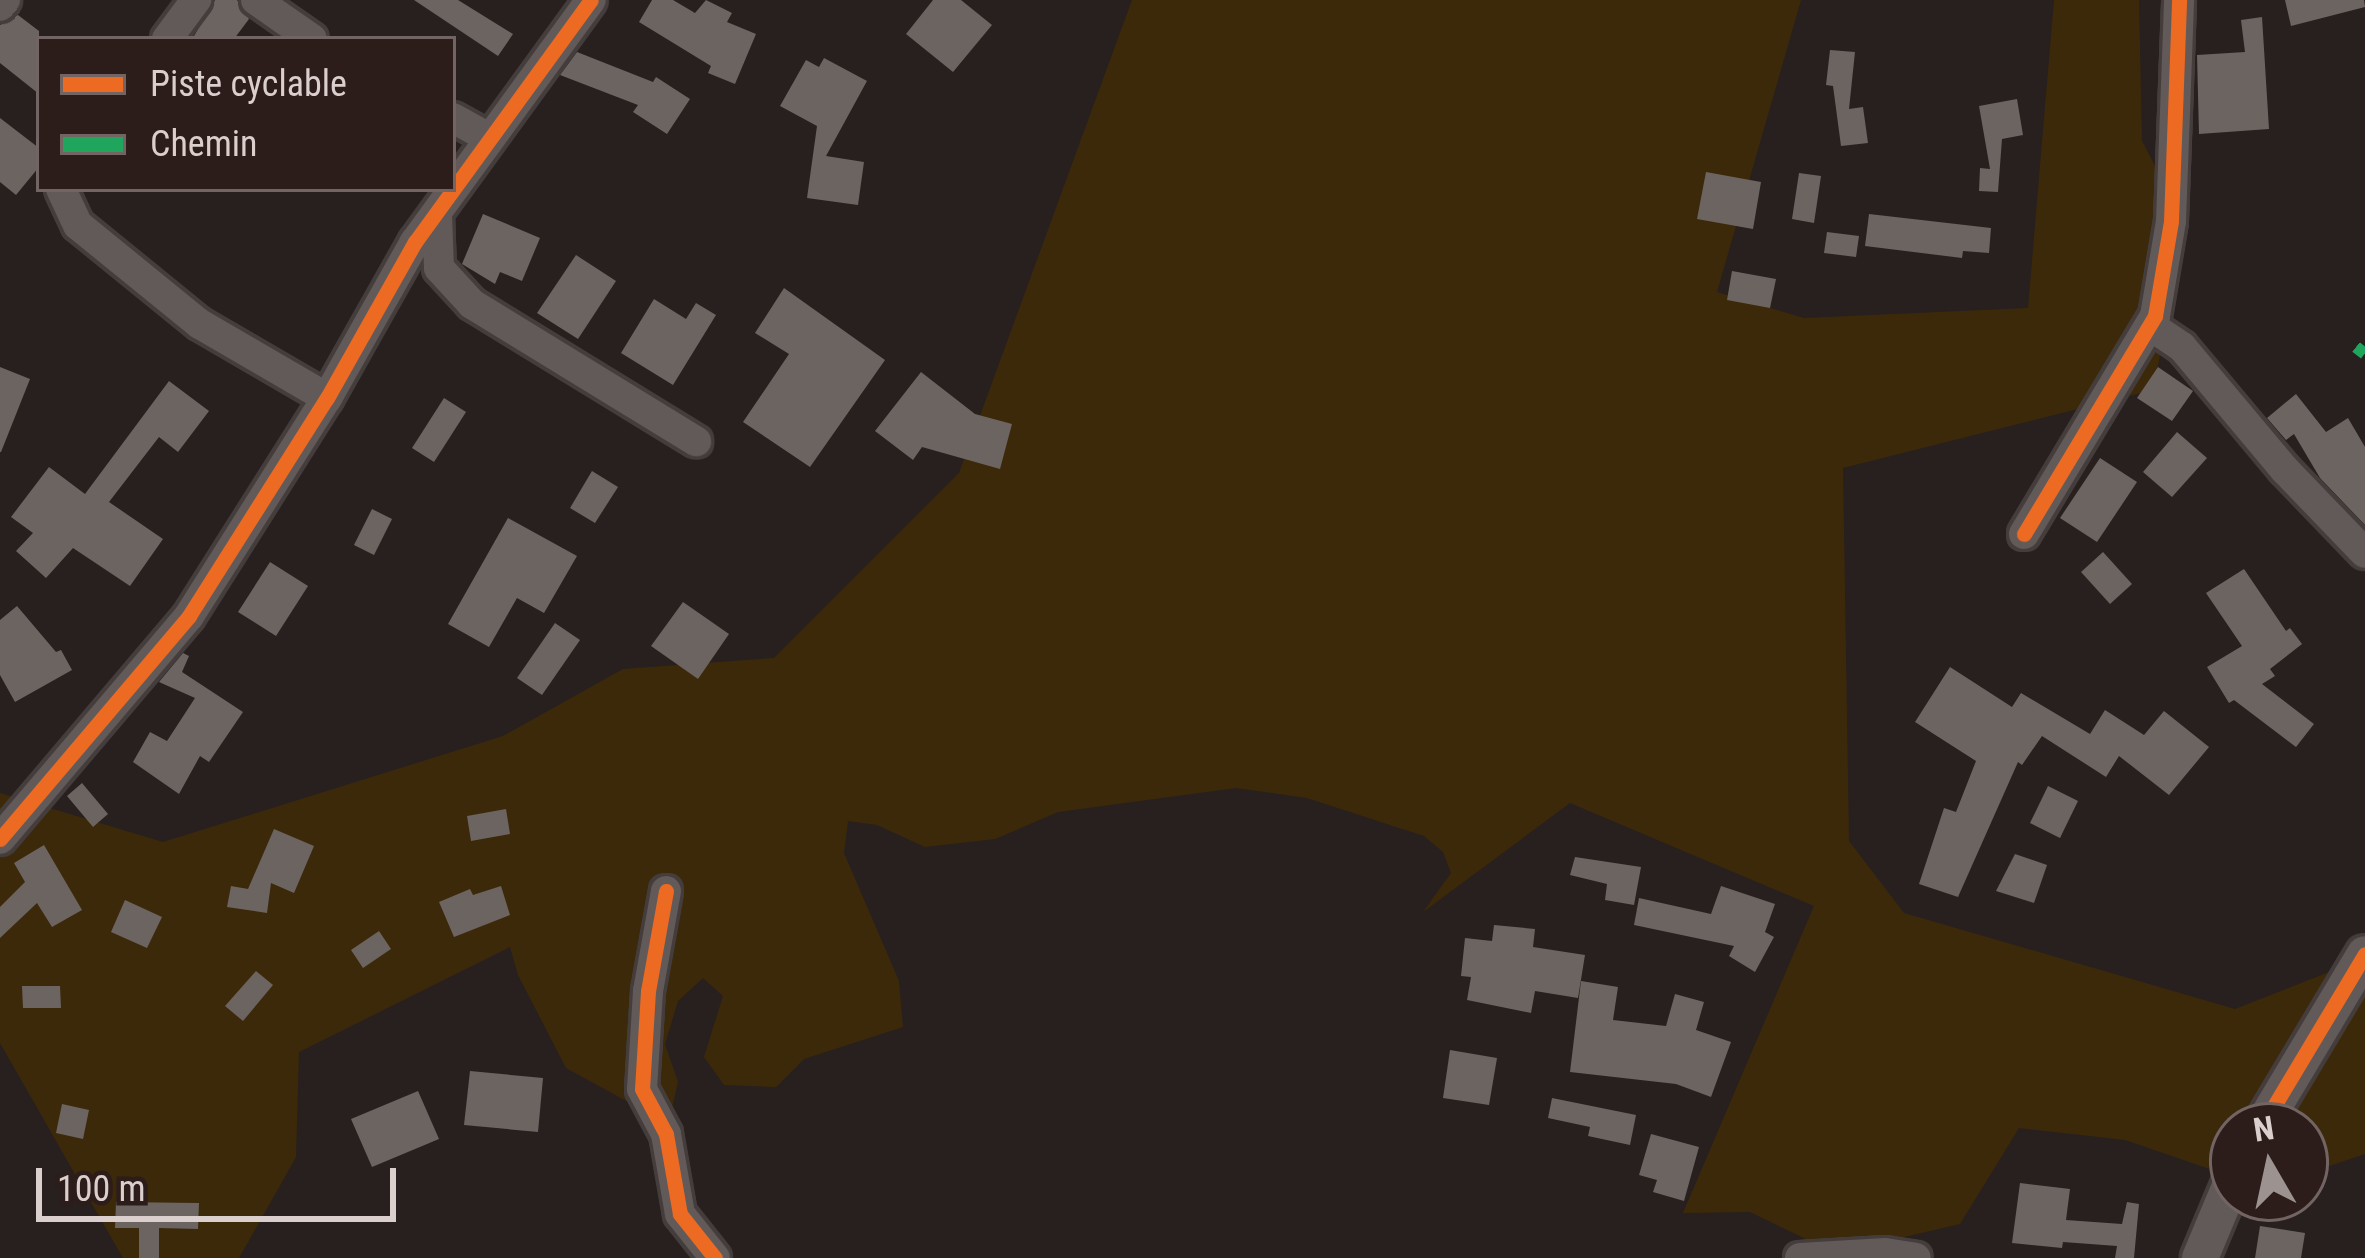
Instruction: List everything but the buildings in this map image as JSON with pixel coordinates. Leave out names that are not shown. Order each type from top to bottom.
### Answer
[{"type":"street","points":[[169,36],[196,0]]},
{"type":"street","points":[[256,0],[308,36]]},
{"type":"street","points":[[456,186],[592,0]]},
{"type":"street","points":[[2024,534],[2151,326],[2171,221],[2179,0]]},
{"type":"street","points":[[456,120],[489,138]]},
{"type":"street","points":[[62,192],[78,225],[200,324],[326,398]]},
{"type":"street","points":[[0,839],[189,616],[452,192]]},
{"type":"street","points":[[437,213],[439,268],[472,304],[696,441]]},
{"type":"street","points":[[2151,326],[2182,347],[2285,470],[2365,553]]},
{"type":"street","points":[[666,891],[648,991],[642,1089],[674,1159],[680,1214],[715,1258]]},
{"type":"street","points":[[2276,1102],[2365,954]]},
{"type":"street","points":[[2200,1258],[2214,1222]]},
{"type":"street","points":[[1800,1258],[1868,1253],[1916,1258]]},
{"type":"shaded area","points":[[1132,0],[1801,0],[1717,292],[1804,318],[2028,308],[2054,0],[2139,0],[2142,141],[2186,225],[2153,390],[1843,468],[1849,841],[1904,913],[2235,1009],[2365,958],[2365,1154],[2329,1166],[2329,1102],[2209,1102],[2209,1169],[2125,1140],[2019,1128],[1960,1224],[1835,1253],[1750,1212],[1683,1213],[1814,906],[1570,803],[1423,912],[1451,873],[1443,852],[1424,836],[1307,798],[1236,788],[1058,812],[995,839],[925,847],[877,825],[848,821],[844,853],[899,981],[903,1027],[804,1059],[776,1087],[724,1085],[704,1057],[723,996],[703,978],[678,1001],[665,1044],[678,1082],[666,1134],[654,1116],[566,1068],[518,975],[510,947],[299,1052],[296,1157],[239,1258],[123,1258],[0,1043],[0,793],[163,842],[503,736],[623,669],[774,658],[959,473]]},
{"type":"marked path","points":[[2356,347],[2365,354]]},
{"type":"cycle path","points":[[456,186],[591,0]]},
{"type":"cycle path","points":[[2024,534],[2155,316],[2171,221],[2179,0]]},
{"type":"cycle path","points":[[0,839],[189,616],[327,398],[415,242],[451,192]]},
{"type":"cycle path","points":[[666,891],[648,991],[642,1089],[666,1134],[680,1214],[715,1258]]},
{"type":"cycle path","points":[[2276,1102],[2365,954]]}]
